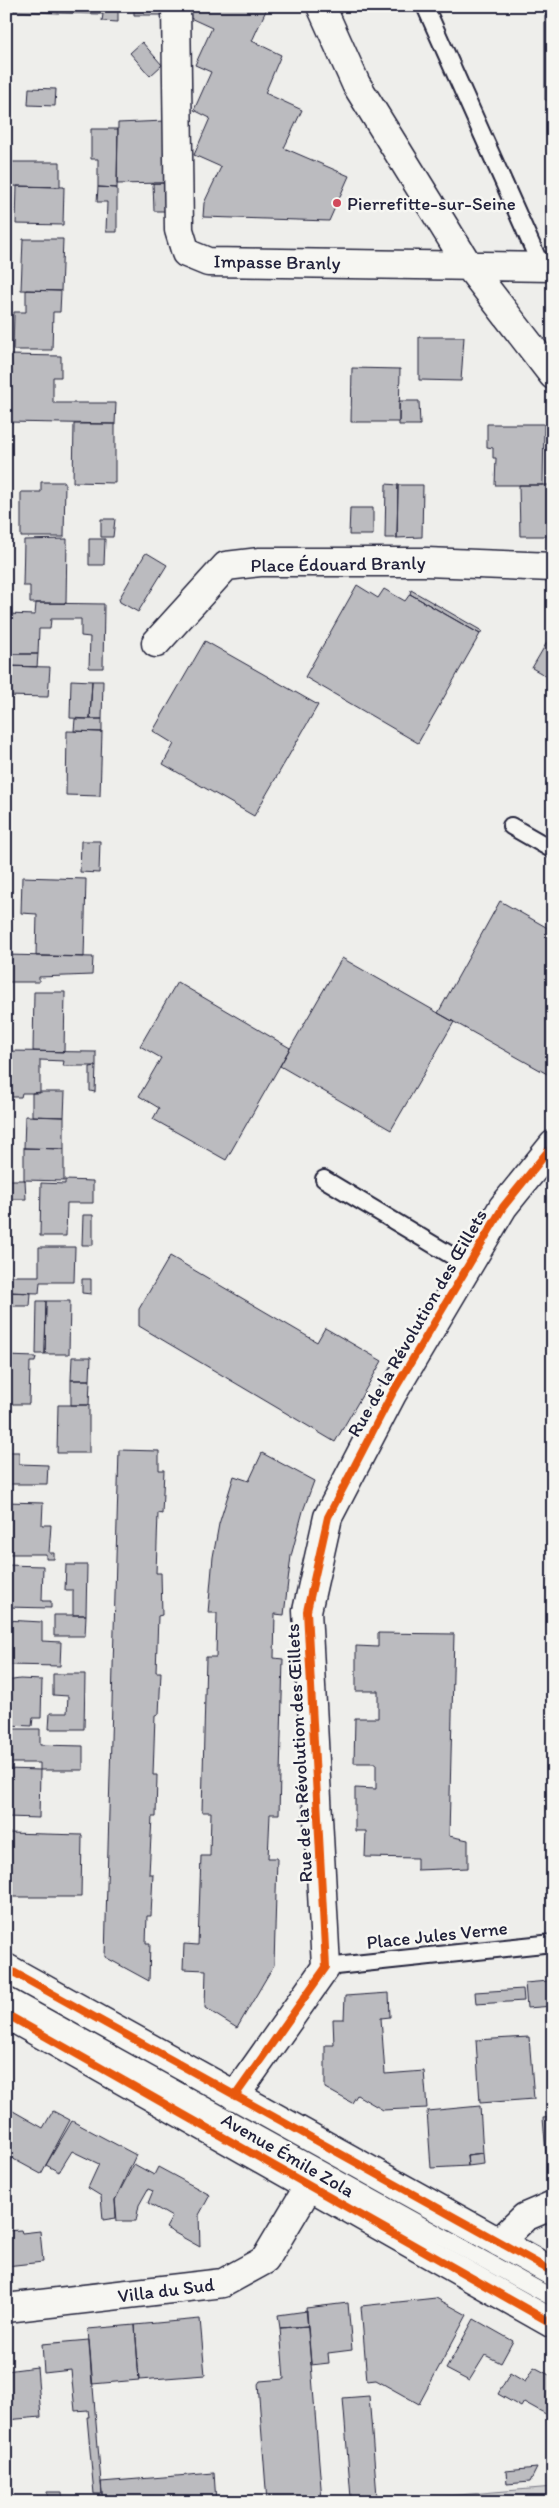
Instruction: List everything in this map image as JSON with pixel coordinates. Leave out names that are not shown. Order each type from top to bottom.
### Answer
[{"type":"street","name":"Impasse Branly","points":[[176,6],[180,230],[186,253],[208,262],[468,265]]},
{"type":"street","points":[[321,6],[356,84],[468,265],[553,375]]},
{"type":"street","points":[[468,265],[547,266]]},
{"type":"street","name":"Place Édouard Branly","points":[[156,643],[226,566],[260,562],[426,562],[553,567]]},
{"type":"street","name":"Rue de la Révolution des Œillets","points":[[326,1967],[307,1611],[328,1517],[392,1394],[503,1207],[553,1145]]},
{"type":"street","points":[[235,2096],[326,1967]]},
{"type":"street","name":"Avenue Émile Zola","points":[[6,1968],[553,2272]]},
{"type":"street","name":"Avenue Émile Zola","points":[[6,2014],[553,2324]]},
{"type":"street","name":"Villa du Sud","points":[[6,2308],[223,2283],[265,2260],[308,2186]]},
{"type":"street","points":[[499,2242],[525,2217],[553,2205]]},
{"type":"lane","points":[[425,6],[547,266]]},
{"type":"lane","points":[[512,826],[553,850]]},
{"type":"lane","points":[[324,1179],[469,1266]]},
{"type":"lane","name":"Place Jules Verne","points":[[326,1967],[553,1944]]},
{"type":"lane","name":"Avenue Émile Zola","points":[[6,1995],[553,2298]]},
{"type":"shaded area","points":[[553,2487],[553,2502],[376,2502]]},
{"type":"building","points":[[13,6],[58,6],[58,13],[13,11]]},
{"type":"building","points":[[58,6],[118,6],[118,22],[102,21],[103,14],[58,13]]},
{"type":"building","points":[[134,6],[163,6],[163,15],[134,15]]},
{"type":"building","points":[[193,6],[268,6],[252,41],[281,55],[265,93],[302,110],[284,148],[349,176],[329,221],[203,217],[204,203],[221,167],[194,155],[210,118],[194,110],[211,72],[195,65],[212,28],[188,17]]},
{"type":"building","points":[[545,15],[553,16],[553,100],[545,100]]},
{"type":"building","points":[[142,42],[162,65],[150,76],[130,53]]},
{"type":"building","points":[[29,88],[56,89],[55,106],[28,105]]},
{"type":"building","points":[[165,121],[165,183],[117,184],[118,123]]},
{"type":"building","points":[[91,129],[118,129],[117,188],[98,187],[98,159],[91,159]]},
{"type":"building","points":[[11,162],[60,162],[60,187],[11,186]]},
{"type":"building","points":[[153,183],[165,183],[166,211],[154,211]]},
{"type":"building","points":[[17,186],[64,187],[63,225],[16,224]]},
{"type":"building","points":[[98,187],[117,188],[117,232],[106,232],[107,202],[97,202]]},
{"type":"building","points":[[23,239],[63,239],[61,291],[21,290]]},
{"type":"building","points":[[26,290],[61,291],[60,312],[53,312],[52,350],[13,350],[14,312],[26,312]]},
{"type":"building","points":[[419,337],[464,337],[461,381],[419,380]]},
{"type":"building","points":[[9,355],[61,356],[61,377],[53,377],[53,403],[116,403],[115,424],[8,422]]},
{"type":"building","points":[[352,368],[400,369],[399,422],[351,422]]},
{"type":"building","points":[[399,401],[419,401],[420,425],[399,425]]},
{"type":"building","points":[[74,424],[115,424],[115,483],[73,482]]},
{"type":"building","points":[[487,424],[544,424],[543,485],[495,485],[496,458],[493,458],[493,448],[487,447]]},
{"type":"building","points":[[41,482],[65,482],[64,537],[21,537],[21,492],[41,492]]},
{"type":"building","points":[[386,484],[398,485],[397,538],[385,538]]},
{"type":"building","points":[[398,485],[423,485],[422,537],[397,538]]},
{"type":"building","points":[[519,485],[553,485],[553,536],[520,536]]},
{"type":"building","points":[[350,508],[373,508],[373,535],[349,535]]},
{"type":"building","points":[[101,519],[115,519],[113,537],[101,537]]},
{"type":"building","points":[[67,539],[66,603],[30,603],[30,586],[23,586],[24,540]]},
{"type":"building","points":[[89,539],[105,539],[104,565],[89,565]]},
{"type":"building","points":[[147,553],[167,565],[138,612],[120,602],[119,599]]},
{"type":"building","points":[[357,585],[378,598],[384,589],[405,601],[410,594],[480,634],[418,743],[305,677]]},
{"type":"building","points":[[411,590],[482,631],[480,634],[410,594]]},
{"type":"building","points":[[36,603],[104,604],[103,668],[89,668],[90,637],[81,636],[81,619],[51,619],[50,629],[39,629],[38,654],[6,654],[6,614],[35,615]]},
{"type":"building","points":[[553,632],[553,680],[532,668]]},
{"type":"building","points":[[205,641],[318,705],[254,816],[163,764],[174,744],[153,731]]},
{"type":"building","points":[[6,654],[38,654],[37,667],[6,666]]},
{"type":"building","points":[[6,666],[50,667],[48,697],[6,696]]},
{"type":"building","points":[[71,680],[92,681],[90,719],[70,718]]},
{"type":"building","points":[[92,681],[103,681],[102,719],[90,719]]},
{"type":"building","points":[[75,719],[102,719],[102,732],[74,731]]},
{"type":"building","points":[[67,731],[102,732],[100,796],[66,795]]},
{"type":"building","points":[[81,841],[100,841],[99,873],[80,872]]},
{"type":"building","points":[[22,877],[86,879],[84,957],[36,956],[37,914],[21,913]]},
{"type":"building","points":[[500,901],[553,931],[553,1066],[549,1075],[438,1013]]},
{"type":"building","points":[[6,955],[93,957],[92,975],[39,977],[39,982],[6,982]]},
{"type":"building","points":[[342,958],[454,1022],[391,1130],[280,1066]]},
{"type":"building","points":[[177,982],[290,1048],[226,1160],[153,1119],[159,1108],[139,1096],[161,1058],[140,1046]]},
{"type":"building","points":[[34,992],[65,992],[64,1052],[33,1051]]},
{"type":"building","points":[[6,1051],[96,1052],[96,1066],[63,1066],[64,1061],[40,1060],[40,1093],[22,1093],[21,1097],[6,1097]]},
{"type":"building","points":[[96,1066],[95,1092],[90,1091],[90,1067]]},
{"type":"building","points":[[65,1092],[64,1117],[32,1116],[32,1093]]},
{"type":"building","points":[[25,1116],[64,1117],[64,1149],[24,1148]]},
{"type":"building","points":[[24,1148],[64,1149],[64,1181],[24,1180]]},
{"type":"building","points":[[6,1180],[25,1180],[26,1199],[6,1199]]},
{"type":"building","points":[[65,1180],[93,1181],[93,1203],[67,1203],[66,1236],[40,1236],[41,1183],[65,1184]]},
{"type":"building","points":[[83,1215],[93,1215],[93,1245],[82,1245]]},
{"type":"building","points":[[39,1247],[75,1247],[74,1282],[40,1282],[39,1293],[6,1292],[6,1276],[39,1276]]},
{"type":"building","points":[[170,1256],[317,1342],[325,1328],[382,1361],[335,1442],[139,1326],[139,1309]]},
{"type":"building","points":[[82,1279],[91,1279],[91,1294],[82,1293]]},
{"type":"building","points":[[6,1292],[31,1293],[30,1306],[6,1306]]},
{"type":"building","points":[[37,1301],[46,1301],[45,1354],[36,1354]]},
{"type":"building","points":[[46,1301],[70,1301],[69,1354],[45,1354]]},
{"type":"building","points":[[6,1356],[36,1357],[35,1362],[30,1362],[29,1404],[6,1404]]},
{"type":"building","points":[[72,1357],[91,1357],[90,1380],[71,1380]]},
{"type":"building","points":[[71,1380],[90,1380],[89,1405],[71,1405]]},
{"type":"building","points":[[58,1405],[89,1405],[89,1453],[57,1453]]},
{"type":"building","points":[[119,1450],[159,1451],[159,1470],[164,1470],[162,1514],[158,1513],[156,1573],[161,1573],[162,1615],[158,1616],[156,1672],[161,1672],[159,1714],[155,1715],[153,1775],[157,1775],[156,1817],[152,1817],[149,1874],[153,1874],[151,1916],[147,1916],[146,1943],[150,1943],[149,1981],[105,1957]]},
{"type":"building","points":[[6,1452],[19,1452],[19,1464],[48,1465],[47,1484],[6,1484]]},
{"type":"building","points":[[262,1453],[314,1481],[303,1511],[291,1556],[284,1615],[275,1614],[274,1658],[283,1659],[279,1814],[270,1814],[268,1858],[277,1858],[274,1965],[237,2028],[205,2008],[206,1970],[183,1969],[184,1944],[198,1945],[201,1856],[210,1856],[211,1812],[202,1812],[206,1657],[216,1657],[217,1613],[208,1613],[213,1557],[219,1524],[234,1476],[249,1481]]},
{"type":"building","points":[[6,1502],[43,1503],[42,1525],[51,1525],[49,1553],[54,1553],[54,1559],[46,1559],[46,1554],[6,1554]]},
{"type":"building","points":[[6,1565],[43,1566],[42,1601],[51,1601],[51,1608],[6,1607]]},
{"type":"building","points":[[66,1565],[87,1565],[86,1615],[73,1615],[73,1590],[65,1590]]},
{"type":"building","points":[[54,1615],[86,1615],[85,1636],[54,1636]]},
{"type":"building","points":[[6,1620],[42,1622],[42,1641],[61,1642],[60,1666],[6,1665]]},
{"type":"building","points":[[378,1633],[454,1634],[449,1836],[468,1840],[468,1868],[417,1870],[417,1858],[365,1857],[366,1831],[355,1831],[355,1788],[376,1789],[376,1763],[354,1763],[355,1718],[378,1718],[378,1691],[356,1691],[356,1646],[378,1647]]},
{"type":"building","points":[[53,1674],[85,1674],[84,1729],[49,1729],[50,1713],[67,1713],[68,1696],[53,1695]]},
{"type":"building","points":[[20,1679],[42,1680],[41,1718],[33,1718],[32,1726],[6,1725],[6,1681]]},
{"type":"building","points":[[6,1729],[40,1729],[40,1745],[83,1746],[83,1770],[40,1770],[40,1763],[6,1763]]},
{"type":"building","points":[[6,1769],[40,1770],[39,1818],[6,1817]]},
{"type":"building","points":[[8,1833],[82,1835],[81,1897],[7,1897]]},
{"type":"building","points":[[553,1981],[553,2006],[527,2008],[525,1983]]},
{"type":"building","points":[[523,1989],[524,2001],[476,2004],[475,1992]]},
{"type":"building","points":[[389,1993],[390,2017],[381,2018],[385,2074],[424,2071],[427,2108],[383,2110],[357,2095],[352,2103],[325,2088],[325,2045],[334,2045],[333,2019],[344,2019],[345,1996]]},
{"type":"building","points":[[529,2037],[534,2099],[480,2103],[476,2040]]},
{"type":"building","points":[[480,2106],[483,2153],[467,2155],[468,2166],[431,2168],[427,2111]]},
{"type":"building","points":[[6,2107],[43,2128],[53,2111],[70,2120],[41,2174],[6,2155]]},
{"type":"building","points":[[553,2117],[553,2153],[546,2154],[543,2118]]},
{"type":"building","points":[[72,2121],[136,2155],[115,2200],[116,2218],[103,2220],[101,2196],[88,2188],[99,2164],[72,2151],[59,2172],[46,2165]]},
{"type":"building","points":[[483,2153],[484,2164],[468,2166],[467,2155]]},
{"type":"building","points":[[134,2164],[154,2175],[158,2167],[210,2195],[199,2215],[200,2247],[166,2228],[172,2217],[148,2203],[153,2191],[148,2189],[139,2205],[136,2221],[117,2221],[115,2200]]},
{"type":"building","points":[[21,2230],[22,2233],[40,2231],[43,2262],[6,2266],[6,2231]]},
{"type":"building","points":[[436,2298],[467,2315],[419,2404],[376,2380],[367,2381],[361,2306]]},
{"type":"building","points":[[348,2303],[352,2350],[328,2353],[329,2363],[311,2365],[306,2308]]},
{"type":"building","points":[[307,2311],[308,2326],[280,2328],[278,2315]]},
{"type":"building","points":[[200,2319],[205,2375],[139,2380],[135,2325]]},
{"type":"building","points":[[474,2319],[513,2341],[501,2363],[485,2355],[469,2381],[446,2369]]},
{"type":"building","points":[[135,2325],[139,2380],[92,2384],[88,2329]]},
{"type":"building","points":[[308,2326],[322,2500],[267,2502],[258,2384],[260,2381],[284,2379],[280,2328]]},
{"type":"building","points":[[89,2340],[102,2494],[94,2494],[88,2410],[75,2411],[71,2370],[44,2373],[42,2344]]},
{"type":"building","points":[[37,2367],[41,2417],[6,2420],[6,2371]]},
{"type":"building","points":[[534,2367],[553,2377],[553,2418],[524,2402],[521,2407],[498,2394],[510,2373],[525,2382]]},
{"type":"building","points":[[369,2396],[377,2496],[351,2498],[343,2398]]},
{"type":"building","points":[[537,2468],[530,2482],[507,2484],[506,2471]]},
{"type":"building","points":[[214,2473],[216,2502],[103,2502],[101,2482]]},
{"type":"building","points":[[47,2492],[62,2492],[63,2502],[48,2502]]},
{"type":"cycle path","points":[[235,2096],[326,1967],[307,1611],[328,1517],[392,1394],[503,1207],[553,1145]]},
{"type":"cycle path","points":[[6,1968],[553,2272]]},
{"type":"cycle path","points":[[6,2014],[553,2324]]},
{"type":"place","name":"Pierrefitte-sur-Seine","points":[[337,203]]}]
